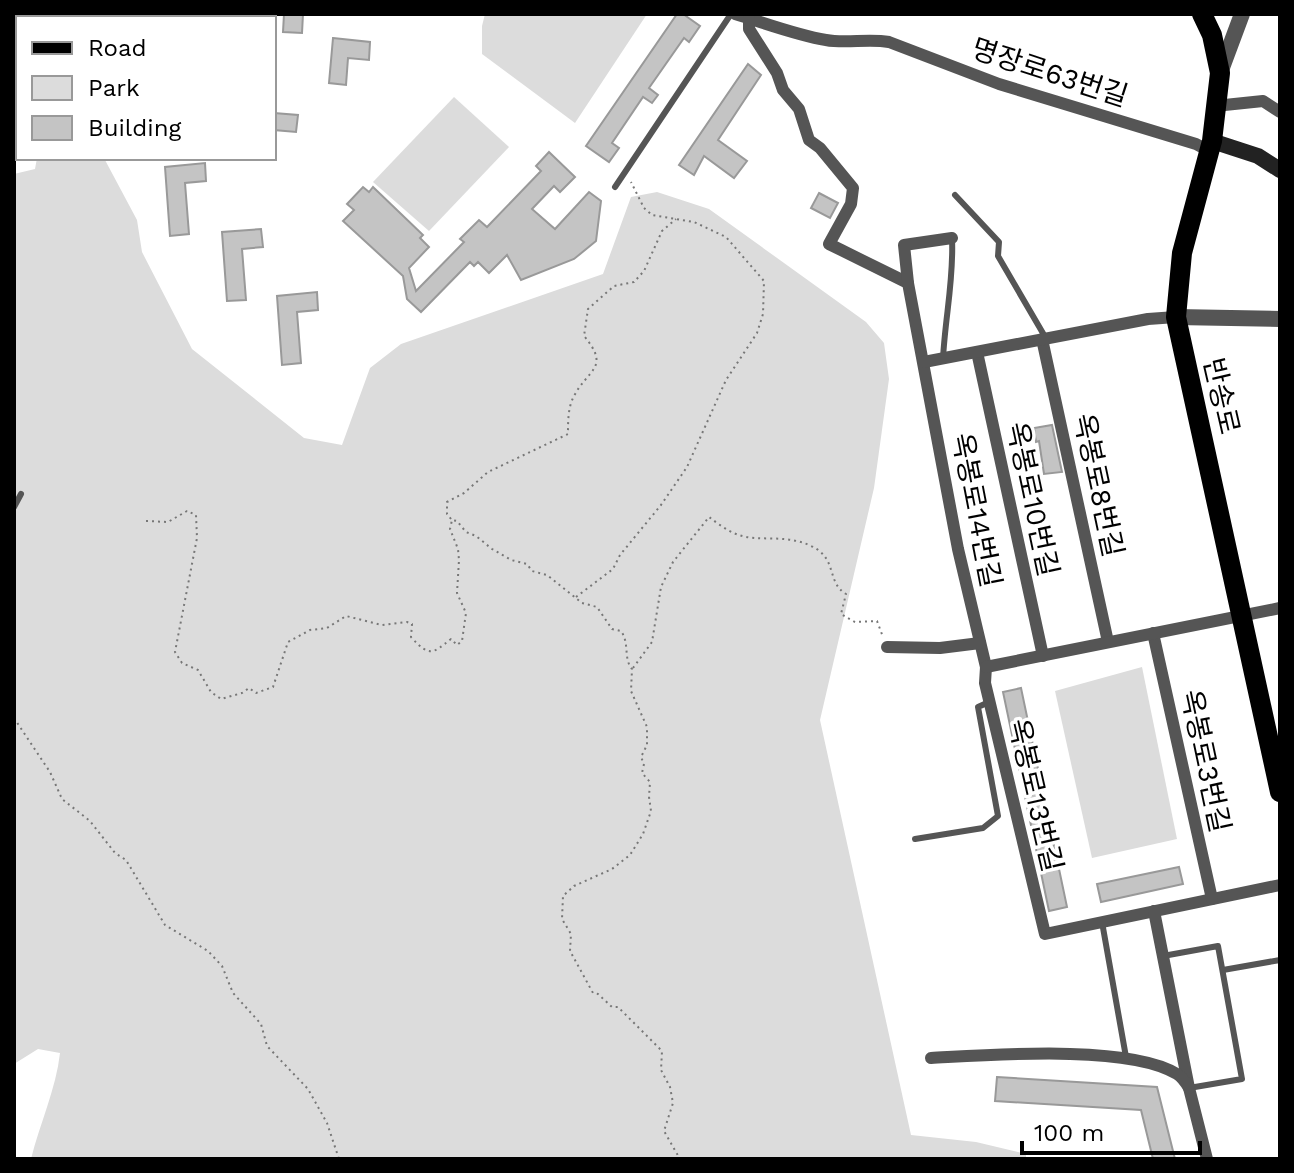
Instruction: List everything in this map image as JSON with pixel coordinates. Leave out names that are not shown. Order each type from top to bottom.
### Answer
[{"type":"main road","name":"반송로","points":[[1202,14],[1212,35],[1220,73],[1210,146],[1182,253],[1176,317],[1280,792]]},
{"type":"main road","points":[[1210,146],[1247,151],[1280,170]]},
{"type":"street","name":"명장로63번길","points":[[733,14],[823,40],[889,42],[999,84],[1210,146]]},
{"type":"street","points":[[1220,73],[1242,14]]},
{"type":"street","points":[[749,18],[749,29],[777,73],[783,90],[799,109],[809,140],[820,148],[853,188],[851,204],[829,244],[908,283]]},
{"type":"street","points":[[1215,106],[1263,101],[1280,112]]},
{"type":"street","name":"옥봉로14번길","points":[[952,238],[904,245],[908,283],[958,549],[986,667]]},
{"type":"street","points":[[924,362],[1148,319],[1280,319]]},
{"type":"street","name":"옥봉로8번길","points":[[1042,339],[1108,642]]},
{"type":"street","name":"옥봉로10번길","points":[[977,352],[1043,656]]},
{"type":"street","points":[[986,667],[1280,608]]},
{"type":"street","name":"옥봉로3번길","points":[[1153,633],[1212,899]]},
{"type":"street","points":[[887,647],[940,648],[980,643]]},
{"type":"street","name":"옥봉로13번길","points":[[986,667],[989,702],[1045,934],[1102,922]]},
{"type":"street","points":[[1102,922],[1280,885]]},
{"type":"street","points":[[1154,911],[1189,1088],[1207,1159]]},
{"type":"street","points":[[931,1058],[1039,1053],[1127,1060],[1170,1071],[1181,1076],[1189,1088]]},
{"type":"lane","points":[[615,187],[733,14]]},
{"type":"lane","points":[[955,195],[999,242],[998,256],[1044,335],[1042,339]]},
{"type":"lane","points":[[943,359],[954,268],[952,238]]},
{"type":"lane","points":[[14,507],[21,494]]},
{"type":"lane","points":[[915,839],[983,828],[998,816],[978,707],[989,702]]},
{"type":"lane","points":[[1102,922],[1127,1060]]},
{"type":"lane","points":[[1163,956],[1218,946],[1223,970],[1242,1079],[1189,1088]]},
{"type":"lane","points":[[1223,970],[1280,960]]},
{"type":"path","points":[[575,597],[613,569],[620,555],[681,477],[726,380],[757,333],[763,314],[764,281],[726,237],[703,225],[652,215],[644,208],[627,173]]},
{"type":"path","points":[[632,669],[627,662],[627,642],[621,631],[612,629],[597,607],[582,603],[547,575],[511,560],[466,532],[463,525],[447,514],[447,502],[464,493],[480,477],[568,434],[572,400],[597,366],[596,353],[584,336],[588,309],[614,286],[634,282],[644,271],[662,231],[676,219]]},
{"type":"path","points":[[146,521],[168,522],[187,511],[196,515],[197,538],[175,652],[182,663],[198,670],[211,692],[221,699],[249,688],[256,693],[270,689],[275,683],[288,642],[310,630],[327,628],[346,616],[382,625],[412,624],[411,637],[429,651],[441,649],[451,639],[457,645],[462,641],[466,613],[457,593],[459,560],[450,529],[452,520]]},
{"type":"path","points":[[680,1159],[664,1131],[673,1103],[670,1087],[661,1070],[662,1051],[618,1007],[612,1007],[593,993],[572,958],[571,934],[562,919],[563,896],[574,886],[612,869],[630,855],[643,834],[651,811],[650,782],[642,773],[644,764],[641,757],[647,745],[647,727],[631,691],[632,669],[652,642],[661,587],[673,562],[709,517],[734,534],[779,537],[812,546],[828,557],[836,584],[846,594],[841,614],[855,622],[877,621],[887,647]]},
{"type":"path","points":[[14,718],[50,772],[62,799],[90,821],[115,853],[126,860],[165,925],[208,951],[222,966],[233,993],[261,1024],[267,1046],[308,1089],[327,1123],[339,1159]]},
{"type":"green space","points":[[485,14],[647,14],[575,123],[482,54]]},
{"type":"green space","points":[[454,97],[509,147],[429,231],[373,182]]},
{"type":"green space","points":[[37,160],[105,160],[137,220],[142,252],[192,349],[304,438],[342,445],[370,368],[401,344],[603,274],[631,197],[657,192],[709,209],[866,322],[884,343],[889,379],[874,488],[820,720],[911,1135],[976,1142],[1026,1154],[1026,1159],[31,1159],[60,1053],[38,1049],[14,1064],[14,174],[35,169]]},
{"type":"green space","points":[[1142,667],[1177,839],[1092,858],[1055,691]]},
{"type":"building","points":[[284,14],[303,14],[302,33],[283,32]]},
{"type":"building","points":[[677,14],[683,14],[700,26],[689,42],[684,38],[649,88],[658,95],[652,103],[643,97],[612,143],[619,148],[609,162],[586,146]]},
{"type":"building","points":[[333,38],[370,42],[369,60],[348,58],[346,85],[329,83]]},
{"type":"building","points":[[748,64],[761,75],[718,140],[747,161],[734,178],[704,156],[694,175],[679,165]]},
{"type":"building","points":[[276,113],[298,115],[296,132],[276,130]]},
{"type":"building","points":[[549,152],[575,177],[560,192],[554,186],[532,209],[555,229],[589,192],[601,201],[596,241],[574,259],[521,280],[507,255],[489,273],[478,262],[474,266],[470,262],[421,312],[407,299],[403,276],[343,221],[354,210],[347,204],[363,187],[369,192],[373,187],[423,235],[420,238],[429,247],[409,268],[416,291],[464,242],[460,239],[479,220],[487,227],[541,171],[536,166]]},
{"type":"building","points":[[205,163],[206,181],[185,183],[189,234],[170,236],[165,167]]},
{"type":"building","points":[[819,193],[838,203],[830,218],[811,208]]},
{"type":"building","points":[[261,229],[263,247],[242,249],[246,300],[227,301],[222,232]]},
{"type":"building","points":[[317,292],[318,310],[297,312],[301,363],[282,365],[277,296]]},
{"type":"building","points":[[1052,425],[1062,472],[1044,474],[1034,428]]},
{"type":"building","points":[[1021,688],[1067,907],[1049,911],[1003,692]]},
{"type":"building","points":[[1179,867],[1183,884],[1101,902],[1097,884]]},
{"type":"building","points":[[997,1077],[1157,1087],[1175,1159],[1153,1159],[1141,1110],[995,1101]]}]
